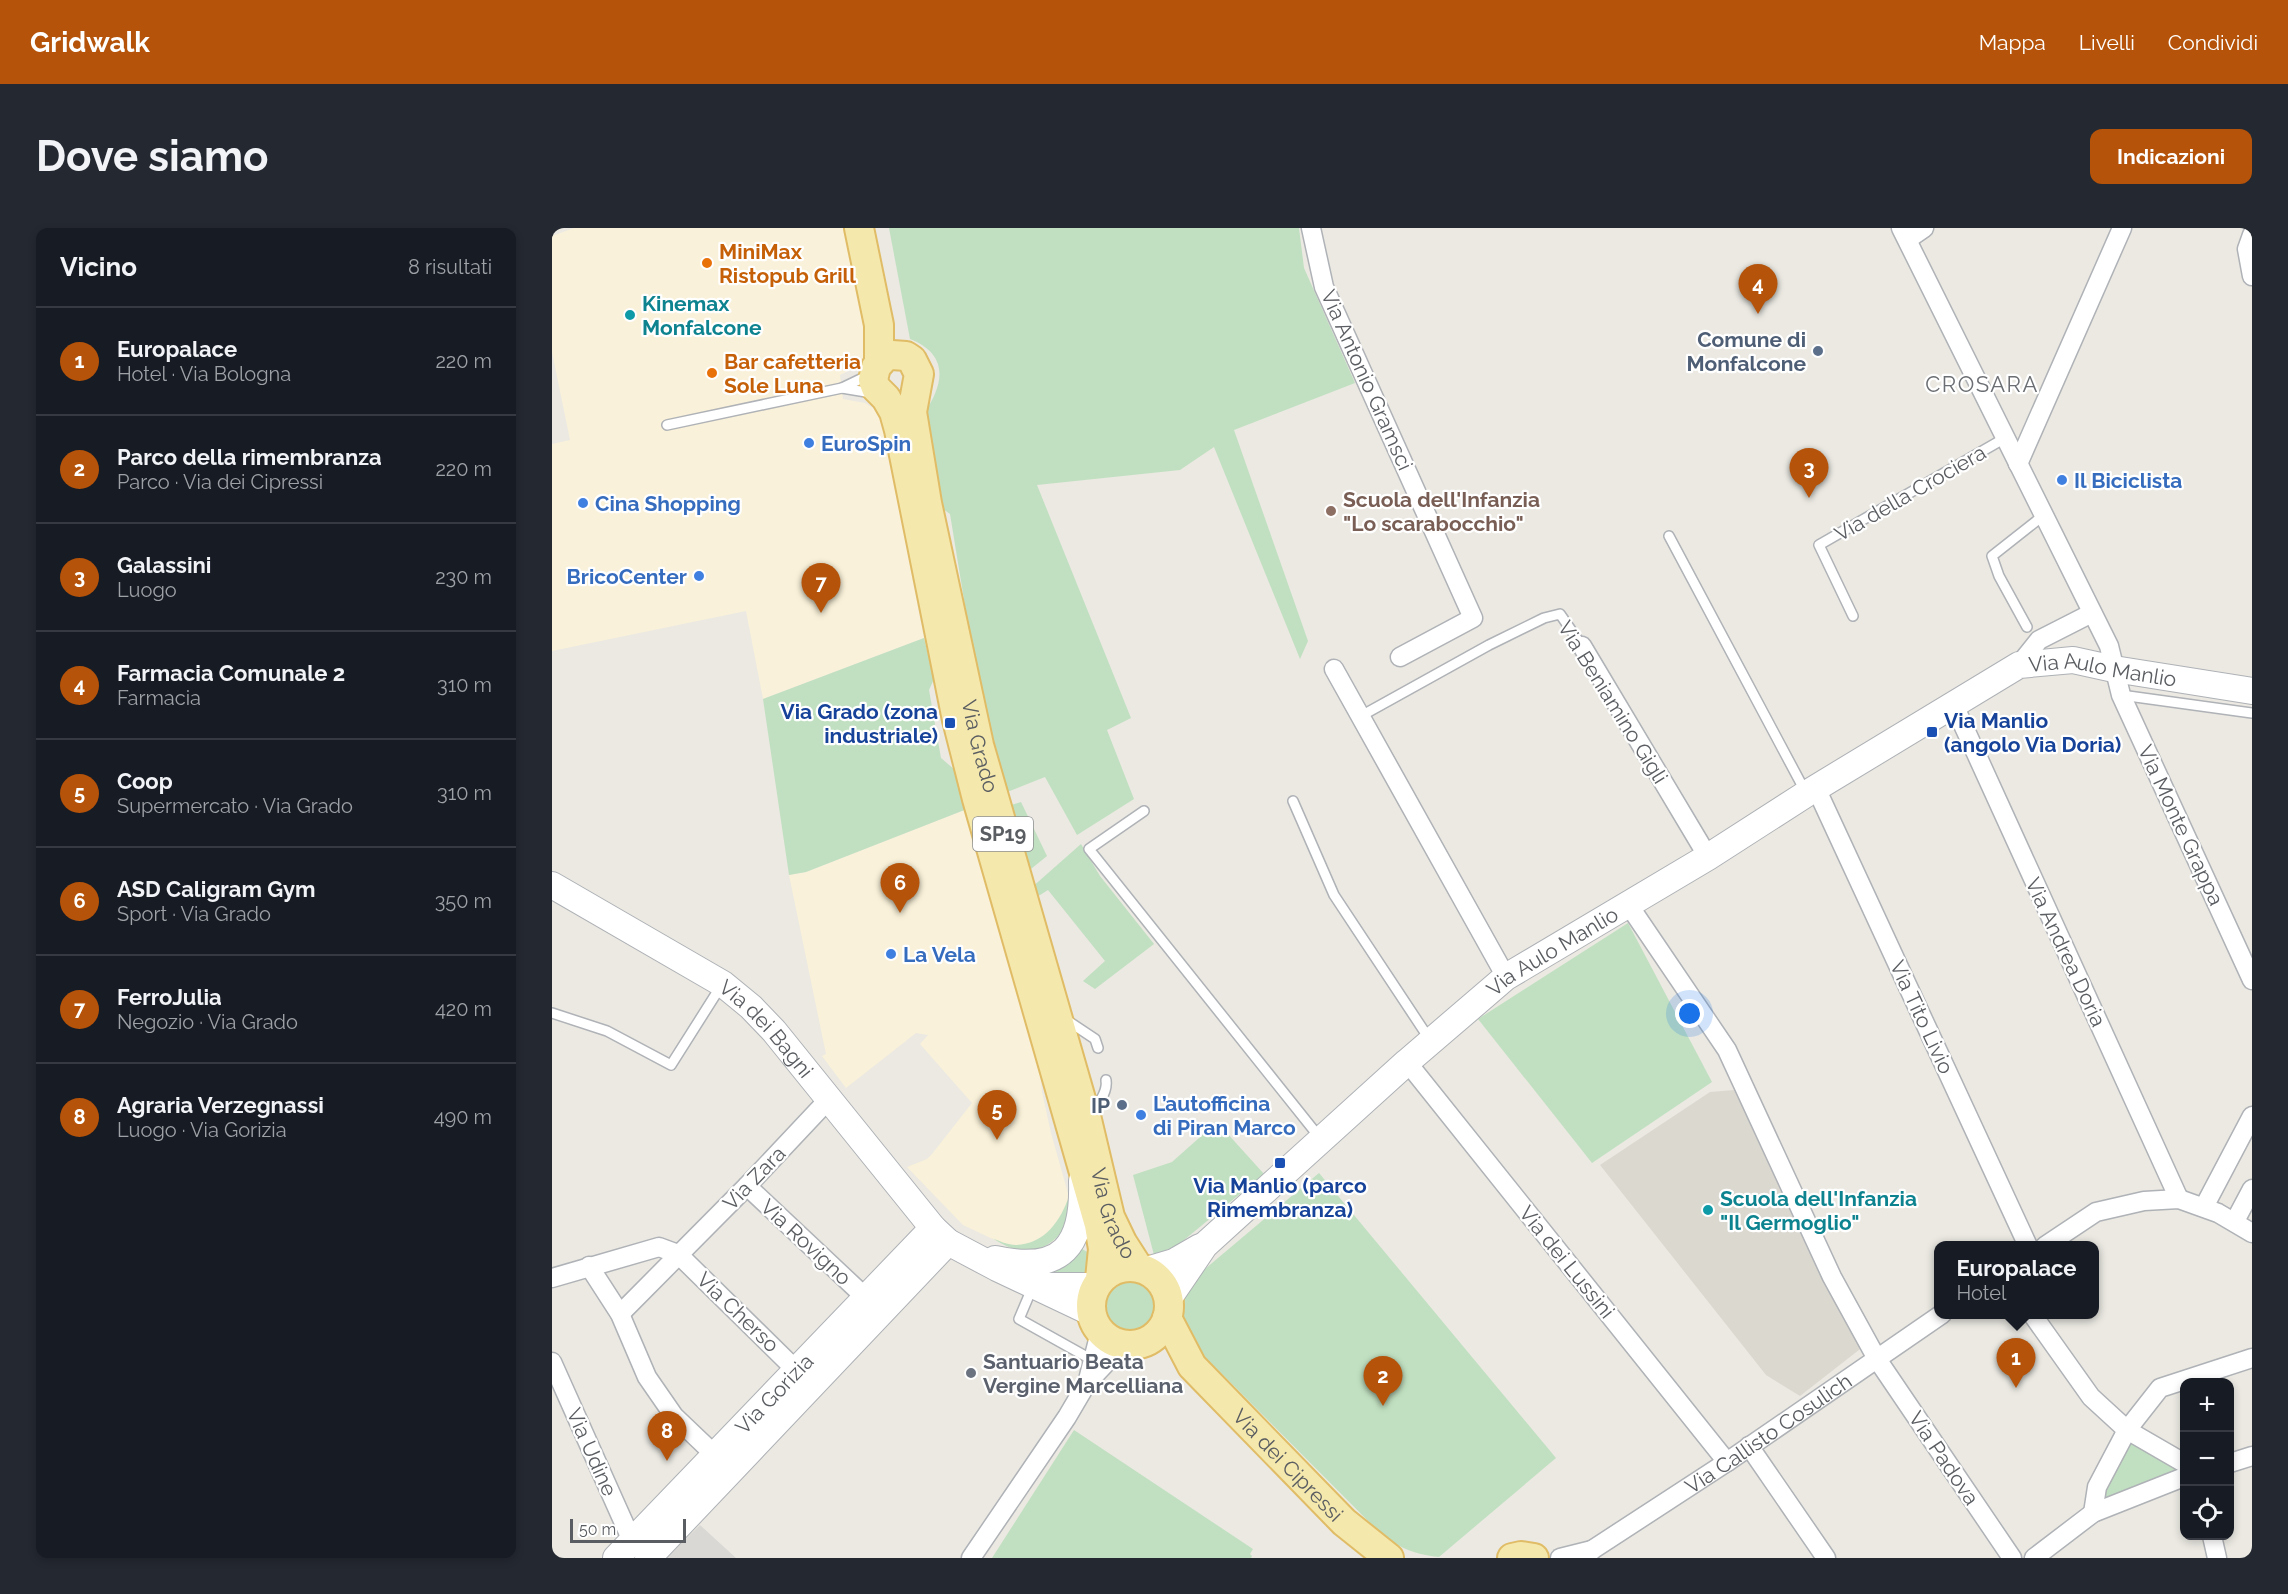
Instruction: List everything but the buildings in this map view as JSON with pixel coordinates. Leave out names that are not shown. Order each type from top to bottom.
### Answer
[{"type":"main road","name":"Via Grado","points":[[859,228],[879,325],[885,377],[899,430],[957,720],[977,799],[1099,1225],[1108,1316]]},
{"type":"main road","name":"Via Grado","points":[[874,228],[890,310],[885,377],[900,401],[917,389],[912,412],[927,502],[979,745],[1087,1119],[1110,1190],[1110,1217],[1122,1242],[1143,1268]]},
{"type":"main road","points":[[1118,1268],[1143,1268],[1157,1277],[1165,1287],[1168,1308],[1162,1329],[1153,1338],[1108,1316],[1118,1268]]},
{"type":"main road","name":"Via dei Cipressi","points":[[1168,1308],[1192,1366]]},
{"type":"main road","name":"Via dei Cipressi","points":[[1108,1316],[1192,1366],[1344,1522],[1389,1558]]},
{"type":"main road","points":[[1512,1558],[1521,1556],[1534,1558]]},
{"type":"street","name":"Via Antonio Gramsci","points":[[1311,228],[1324,287],[1473,618],[1400,657]]},
{"type":"street","points":[[1904,234],[1924,228]]},
{"type":"street","points":[[2018,464],[2122,228]]},
{"type":"street","name":"Via della Crociera","points":[[1904,234],[2109,646],[2114,669]]},
{"type":"street","points":[[2252,235],[2247,249],[2252,276]]},
{"type":"street","points":[[2019,665],[2039,640],[2092,613]]},
{"type":"street","name":"Via Beniamino Gigli","points":[[1582,646],[1708,857]]},
{"type":"street","name":"Via Aulo Manlio","points":[[1143,1268],[1174,1262],[1205,1245],[1407,1062],[1506,977],[1708,857],[1811,791],[2019,665],[2073,660],[2114,669],[2252,691]]},
{"type":"street","points":[[1334,669],[1506,977]]},
{"type":"street","name":"Via Monte Grappa","points":[[2114,669],[2121,694],[2252,980]]},
{"type":"street","name":"Via Andrea Doria","points":[[1954,705],[2179,1199]]},
{"type":"street","name":"Via Tito Livio","points":[[1811,791],[2026,1241]]},
{"type":"street","name":"Via dei Bagni","points":[[552,885],[723,984],[759,1015],[940,1235]]},
{"type":"street","name":"Via Padova","points":[[1629,904],[1727,1050],[1833,1277],[1877,1359],[2012,1558]]},
{"type":"street","name":"Via dei Lussini","points":[[1407,1062],[1727,1462]]},
{"type":"street","name":"Via Zara","points":[[620,1314],[747,1186],[828,1100]]},
{"type":"street","points":[[2204,1207],[2252,1116]]},
{"type":"street","points":[[972,1254],[1023,1264],[1048,1260],[1061,1253],[1079,1227],[1083,1204],[1082,1162]]},
{"type":"street","name":"Via Rovigno","points":[[747,1186],[865,1298]]},
{"type":"street","points":[[2235,1221],[2252,1189]]},
{"type":"street","points":[[2051,1241],[2096,1212],[2144,1201],[2179,1199],[2235,1221],[2252,1233]]},
{"type":"street","points":[[940,1235],[997,1268],[1108,1316]]},
{"type":"street","name":"Via Gorizia","points":[[632,1552],[716,1456],[865,1298],[940,1235]]},
{"type":"street","name":"Via Gorizia","points":[[632,1552],[940,1235]]},
{"type":"street","name":"Via Aulo Manlio","points":[[1168,1308],[1205,1245]]},
{"type":"street","points":[[552,1278],[659,1247],[678,1254]]},
{"type":"street","name":"Via Cherso","points":[[678,1254],[797,1371]]},
{"type":"street","points":[[589,1266],[620,1314],[647,1377],[674,1416],[716,1456]]},
{"type":"street","points":[[971,1558],[1067,1417],[1087,1383],[1108,1316]]},
{"type":"street","points":[[1087,1383],[1108,1316]]},
{"type":"street","name":"Via Callisto Cosulich","points":[[1560,1558],[1588,1554],[1727,1462],[1935,1319]]},
{"type":"street","points":[[2036,1319],[2091,1397],[2127,1430],[2180,1461]]},
{"type":"street","points":[[2093,1513],[2097,1487],[2127,1430],[2160,1388],[2252,1358]]},
{"type":"street","name":"Via Udine","points":[[552,1362],[632,1552]]},
{"type":"street","points":[[1749,1446],[1826,1558]]},
{"type":"street","points":[[2234,1461],[2252,1456]]},
{"type":"street","points":[[2034,1558],[2093,1513],[2180,1479]]},
{"type":"street","points":[[2213,1540],[2217,1558]]},
{"type":"lane","points":[[667,425],[885,377]]},
{"type":"lane","points":[[842,388],[885,377]]},
{"type":"lane","name":"Via della Crociera","points":[[1853,616],[1820,545],[2005,438]]},
{"type":"lane","points":[[2027,627],[1999,576],[1992,556],[2044,515]]},
{"type":"lane","points":[[1669,536],[1811,791]]},
{"type":"lane","name":"Via Beniamino Gigli","points":[[1361,716],[1489,645],[1544,618],[1560,614],[1582,646]]},
{"type":"lane","points":[[2121,694],[2252,713]]},
{"type":"lane","points":[[1293,801],[1334,896],[1431,1041]]},
{"type":"lane","points":[[1144,811],[1089,849],[1322,1140]]},
{"type":"lane","points":[[552,1013],[607,1032],[671,1065],[723,984]]},
{"type":"lane","points":[[1057,1014],[1079,1026],[1095,1040],[1098,1048]]},
{"type":"lane","points":[[1087,1119],[1101,1100],[1107,1086],[1106,1080]]},
{"type":"lane","points":[[1035,1285],[1019,1319],[1087,1357]]},
{"type":"shaded area","points":[[574,228],[847,228],[870,340],[858,366],[840,375],[843,399],[865,403],[876,410],[885,424],[924,638],[763,699],[746,611],[552,651],[552,444],[570,440],[552,352],[552,236]]},
{"type":"shaded area","points":[[967,809],[1038,1053],[1042,1092],[1071,1204],[1054,1241],[1031,1250],[1014,1249],[963,1225],[907,1167],[927,1159],[972,1103],[920,1044],[928,1035],[916,1033],[846,1088],[822,1056],[826,1054],[789,875],[806,872]]},
{"type":"shaded area","points":[[1734,1090],[1864,1346],[1800,1396],[1766,1375],[1600,1165],[1710,1092]]},
{"type":"shaded area","points":[[700,1525],[736,1558],[666,1558]]},
{"type":"green space","points":[[889,228],[1299,228],[1304,268],[1355,383],[1234,430],[1308,641],[1300,659],[1214,447],[1180,470],[1037,485],[1131,718],[1107,730],[1134,799],[1077,835],[1045,777],[1002,794],[965,628],[967,618],[950,514],[939,506],[925,412],[936,390],[939,370],[937,361],[931,353],[910,339]]},
{"type":"green space","points":[[924,638],[934,679],[929,690],[941,758],[955,770],[967,809],[806,872],[789,875],[763,699]]},
{"type":"green space","points":[[1021,802],[1047,856],[1026,873],[1004,807]]},
{"type":"green space","points":[[1081,844],[1100,876],[1154,944],[1095,989],[1083,981],[1105,961],[1048,890],[1032,900],[1030,889]]},
{"type":"green space","points":[[1628,923],[1712,1082],[1592,1163],[1478,1019]]},
{"type":"green space","points":[[1217,1122],[1264,1174],[1178,1245],[1154,1255],[1133,1175],[1172,1162]]},
{"type":"green space","points":[[1319,1173],[1556,1458],[1439,1557],[1414,1552],[1391,1541],[1390,1543],[1202,1354],[1182,1324],[1181,1302],[1199,1274]]},
{"type":"green space","points":[[1069,1196],[1070,1208],[1064,1228],[1058,1236],[1043,1247],[1024,1251],[1006,1246],[992,1238],[1016,1245],[1035,1240],[1056,1222]]},
{"type":"green space","points":[[1077,1246],[1089,1253],[1088,1273],[1062,1282],[1034,1270]]},
{"type":"green space","points":[[1131,1274],[1153,1283],[1162,1305],[1153,1327],[1131,1336],[1109,1327],[1100,1305],[1109,1283]]},
{"type":"green space","points":[[1074,1430],[1253,1549],[1250,1554],[1251,1558],[992,1558]]},
{"type":"green space","points":[[2129,1435],[2180,1465],[2180,1469],[2098,1507]]},
{"type":"place","name":"MiniMax Ristopub Grill","points":[[707,263]]},
{"type":"place","name":"Farmacia Comunale 2","points":[[1758,314]]},
{"type":"place","name":"Kinemax Monfalcone","points":[[630,315]]},
{"type":"place","name":"Comune di Monfalcone","points":[[1818,351]]},
{"type":"place","name":"Bar cafetteria Sole Luna","points":[[712,373]]},
{"type":"place","name":"EuroSpin","points":[[809,443]]},
{"type":"place","name":"Il Biciclista","points":[[2062,480]]},
{"type":"place","name":"Galassini","points":[[1809,498]]},
{"type":"place","name":"Cina Shopping","points":[[583,503]]},
{"type":"place","name":"Scuola dell'Infanzia \"Lo scarabocchio\"","points":[[1331,511]]},
{"type":"place","name":"BricoCenter","points":[[699,576]]},
{"type":"place","name":"FerroJulia","points":[[821,613]]},
{"type":"place","name":"Via Grado (zona industriale)","points":[[950,723]]},
{"type":"place","name":"Via Manlio (angolo Via Doria)","points":[[1932,732]]},
{"type":"place","name":"ASD Caligram Gym","points":[[900,913]]},
{"type":"place","name":"La Vela","points":[[891,954]]},
{"type":"place","name":"IP","points":[[1122,1105]]},
{"type":"place","name":"L’autofficina di Piran Marco","points":[[1141,1115]]},
{"type":"place","name":"Coop","points":[[997,1140]]},
{"type":"place","name":"Via Manlio (parco Rimembranza)","points":[[1280,1163]]},
{"type":"place","name":"Scuola dell'Infanzia \"Il Germoglio\"","points":[[1708,1210]]},
{"type":"place","name":"Santuario Beata Vergine Marcelliana","points":[[971,1373]]},
{"type":"place","name":"Europalace","points":[[2016,1388]]},
{"type":"place","name":"Parco della rimembranza","points":[[1383,1406]]},
{"type":"place","name":"Agraria Verzegnassi","points":[[667,1461]]},
{"type":"district","name":"CROSARA","points":[[1982,384]]}]
